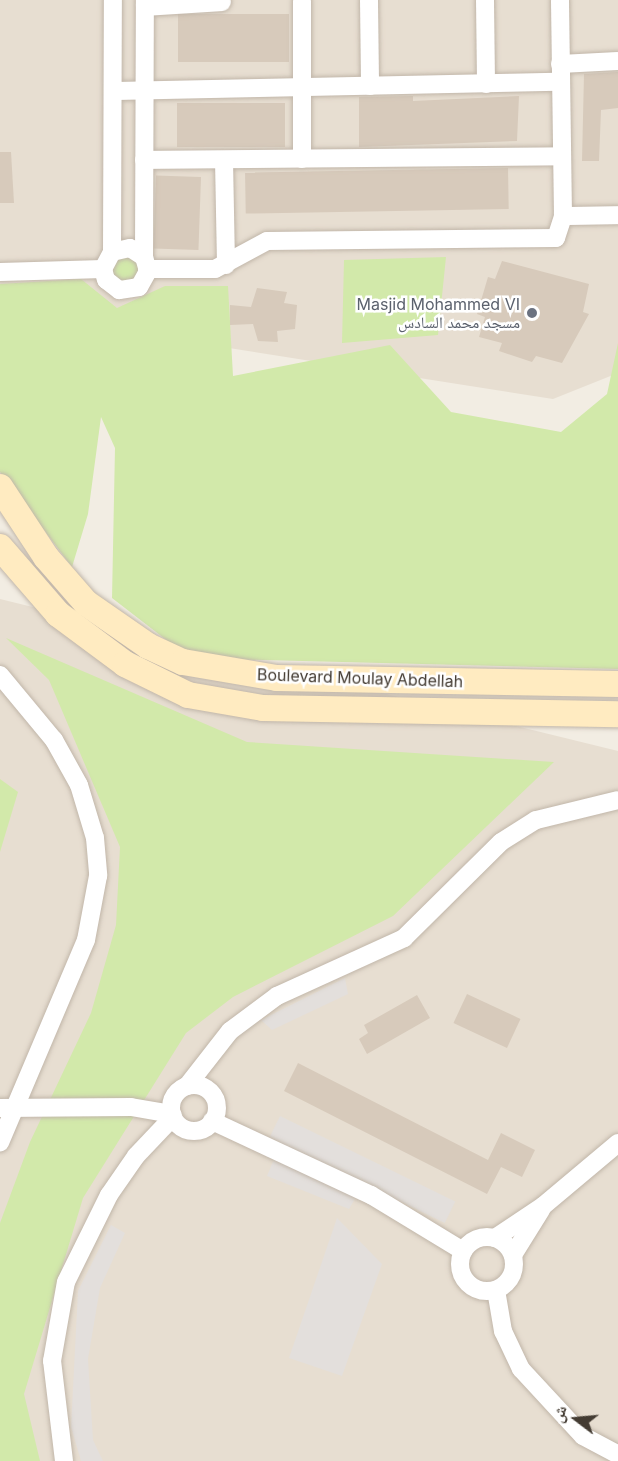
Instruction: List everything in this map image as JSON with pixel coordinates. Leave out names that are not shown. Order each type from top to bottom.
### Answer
[{"type":"main road","name":"Boulevard Moulay Abdellah","points":[[0,487],[46,557],[86,603],[148,646],[183,662],[277,678],[618,684]]},
{"type":"main road","name":"Boulevard Moulay Abdellah","points":[[0,547],[58,614],[124,664],[188,695],[263,708],[618,714]]},
{"type":"street","points":[[103,269],[112,252],[113,0]]},
{"type":"street","points":[[369,0],[370,86]]},
{"type":"street","points":[[485,0],[486,84]]},
{"type":"street","points":[[112,252],[130,248],[145,263],[226,266],[267,241],[547,240],[560,234],[563,216],[560,0]]},
{"type":"street","points":[[302,1],[302,159]]},
{"type":"street","points":[[103,269],[111,286],[126,291],[139,287],[145,263],[145,3],[222,2]]},
{"type":"street","points":[[560,64],[618,61]]},
{"type":"street","points":[[113,91],[560,82]]},
{"type":"street","points":[[144,159],[561,156]]},
{"type":"street","points":[[224,160],[226,266]]},
{"type":"street","points":[[563,216],[618,215]]},
{"type":"street","points":[[0,272],[103,269]]},
{"type":"street","points":[[0,675],[54,740],[79,785],[95,837],[98,876],[86,940],[8,1106],[0,1143]]},
{"type":"street","points":[[64,1461],[52,1361],[66,1282],[98,1215],[136,1156],[177,1120],[181,1090],[230,1031],[277,996],[404,938],[501,842],[536,820],[618,800]]},
{"type":"street","points":[[208,1089],[230,1031]]},
{"type":"street","points":[[8,1106],[132,1107],[177,1120],[201,1130],[212,1121],[216,1101],[208,1089]]},
{"type":"street","points":[[132,1107],[181,1090],[208,1089]]},
{"type":"street","points":[[212,1121],[371,1195],[463,1251]]},
{"type":"street","points":[[543,1206],[513,1255],[513,1272],[496,1290],[478,1290],[463,1278],[463,1251],[473,1241],[495,1238],[543,1206],[618,1143]]},
{"type":"street","points":[[495,1238],[513,1255]]},
{"type":"street","points":[[496,1290],[503,1331],[526,1376],[583,1436],[618,1455]]},
{"type":"shaded area","points":[[0,0],[618,0],[618,373],[553,399],[0,312]]},
{"type":"shaded area","points":[[0,599],[618,751],[618,1461],[0,1461]]},
{"type":"shaded area","points":[[345,978],[348,994],[272,1030],[261,1020]]},
{"type":"shaded area","points":[[280,1116],[455,1201],[445,1223],[269,1138]]},
{"type":"shaded area","points":[[274,1159],[356,1197],[349,1209],[267,1176]]},
{"type":"shaded area","points":[[337,1218],[382,1264],[342,1376],[289,1358]]},
{"type":"shaded area","points":[[111,1225],[125,1233],[100,1288],[88,1359],[93,1440],[103,1461],[81,1461],[71,1427],[78,1291]]},
{"type":"green space","points":[[119,254],[139,260],[139,276],[125,284],[111,274]]},
{"type":"green space","points":[[446,257],[438,335],[342,343],[344,260]]},
{"type":"green space","points":[[81,279],[117,308],[165,286],[228,286],[233,376],[390,345],[451,412],[561,432],[607,394],[618,343],[618,669],[220,659],[178,649],[112,598],[115,448],[101,417],[88,514],[72,567],[0,472],[0,284]]},
{"type":"green space","points":[[6,638],[247,742],[554,762],[393,916],[233,997],[186,1033],[83,1198],[24,1394],[40,1461],[0,1461],[0,1223],[30,1142],[91,1013],[116,925],[120,847],[49,680]]},
{"type":"green space","points":[[0,779],[18,792],[0,852]]},
{"type":"building","points":[[178,14],[289,14],[289,62],[178,62]]},
{"type":"building","points":[[618,72],[618,108],[601,110],[599,161],[582,161],[584,74]]},
{"type":"building","points":[[413,96],[413,101],[519,96],[517,141],[359,147],[359,97]]},
{"type":"building","points":[[177,103],[285,103],[285,147],[177,147]]},
{"type":"building","points":[[0,152],[11,152],[14,203],[0,203]]},
{"type":"building","points":[[508,168],[509,209],[246,214],[245,173]]},
{"type":"building","points":[[156,175],[201,177],[198,250],[153,248]]},
{"type":"building","name":"Masjid Mohammed VI مسجد محمد السادس","points":[[502,261],[589,284],[583,312],[589,314],[562,363],[536,356],[532,362],[499,351],[502,343],[479,337],[485,317],[477,314],[488,277],[495,279]]},
{"type":"building","points":[[257,288],[287,292],[284,303],[297,305],[295,329],[277,331],[278,342],[258,341],[253,324],[230,325],[230,305],[251,307]]},
{"type":"building","points":[[467,994],[520,1019],[507,1048],[453,1023]]},
{"type":"building","points":[[417,995],[430,1018],[367,1054],[359,1039],[368,1033],[364,1025]]},
{"type":"building","points":[[298,1063],[488,1160],[501,1133],[535,1150],[522,1177],[501,1167],[487,1194],[284,1091]]},
{"type":"place","name":"Masjid Mohammed VI مسجد محمد السادس","points":[[532,313]]}]
